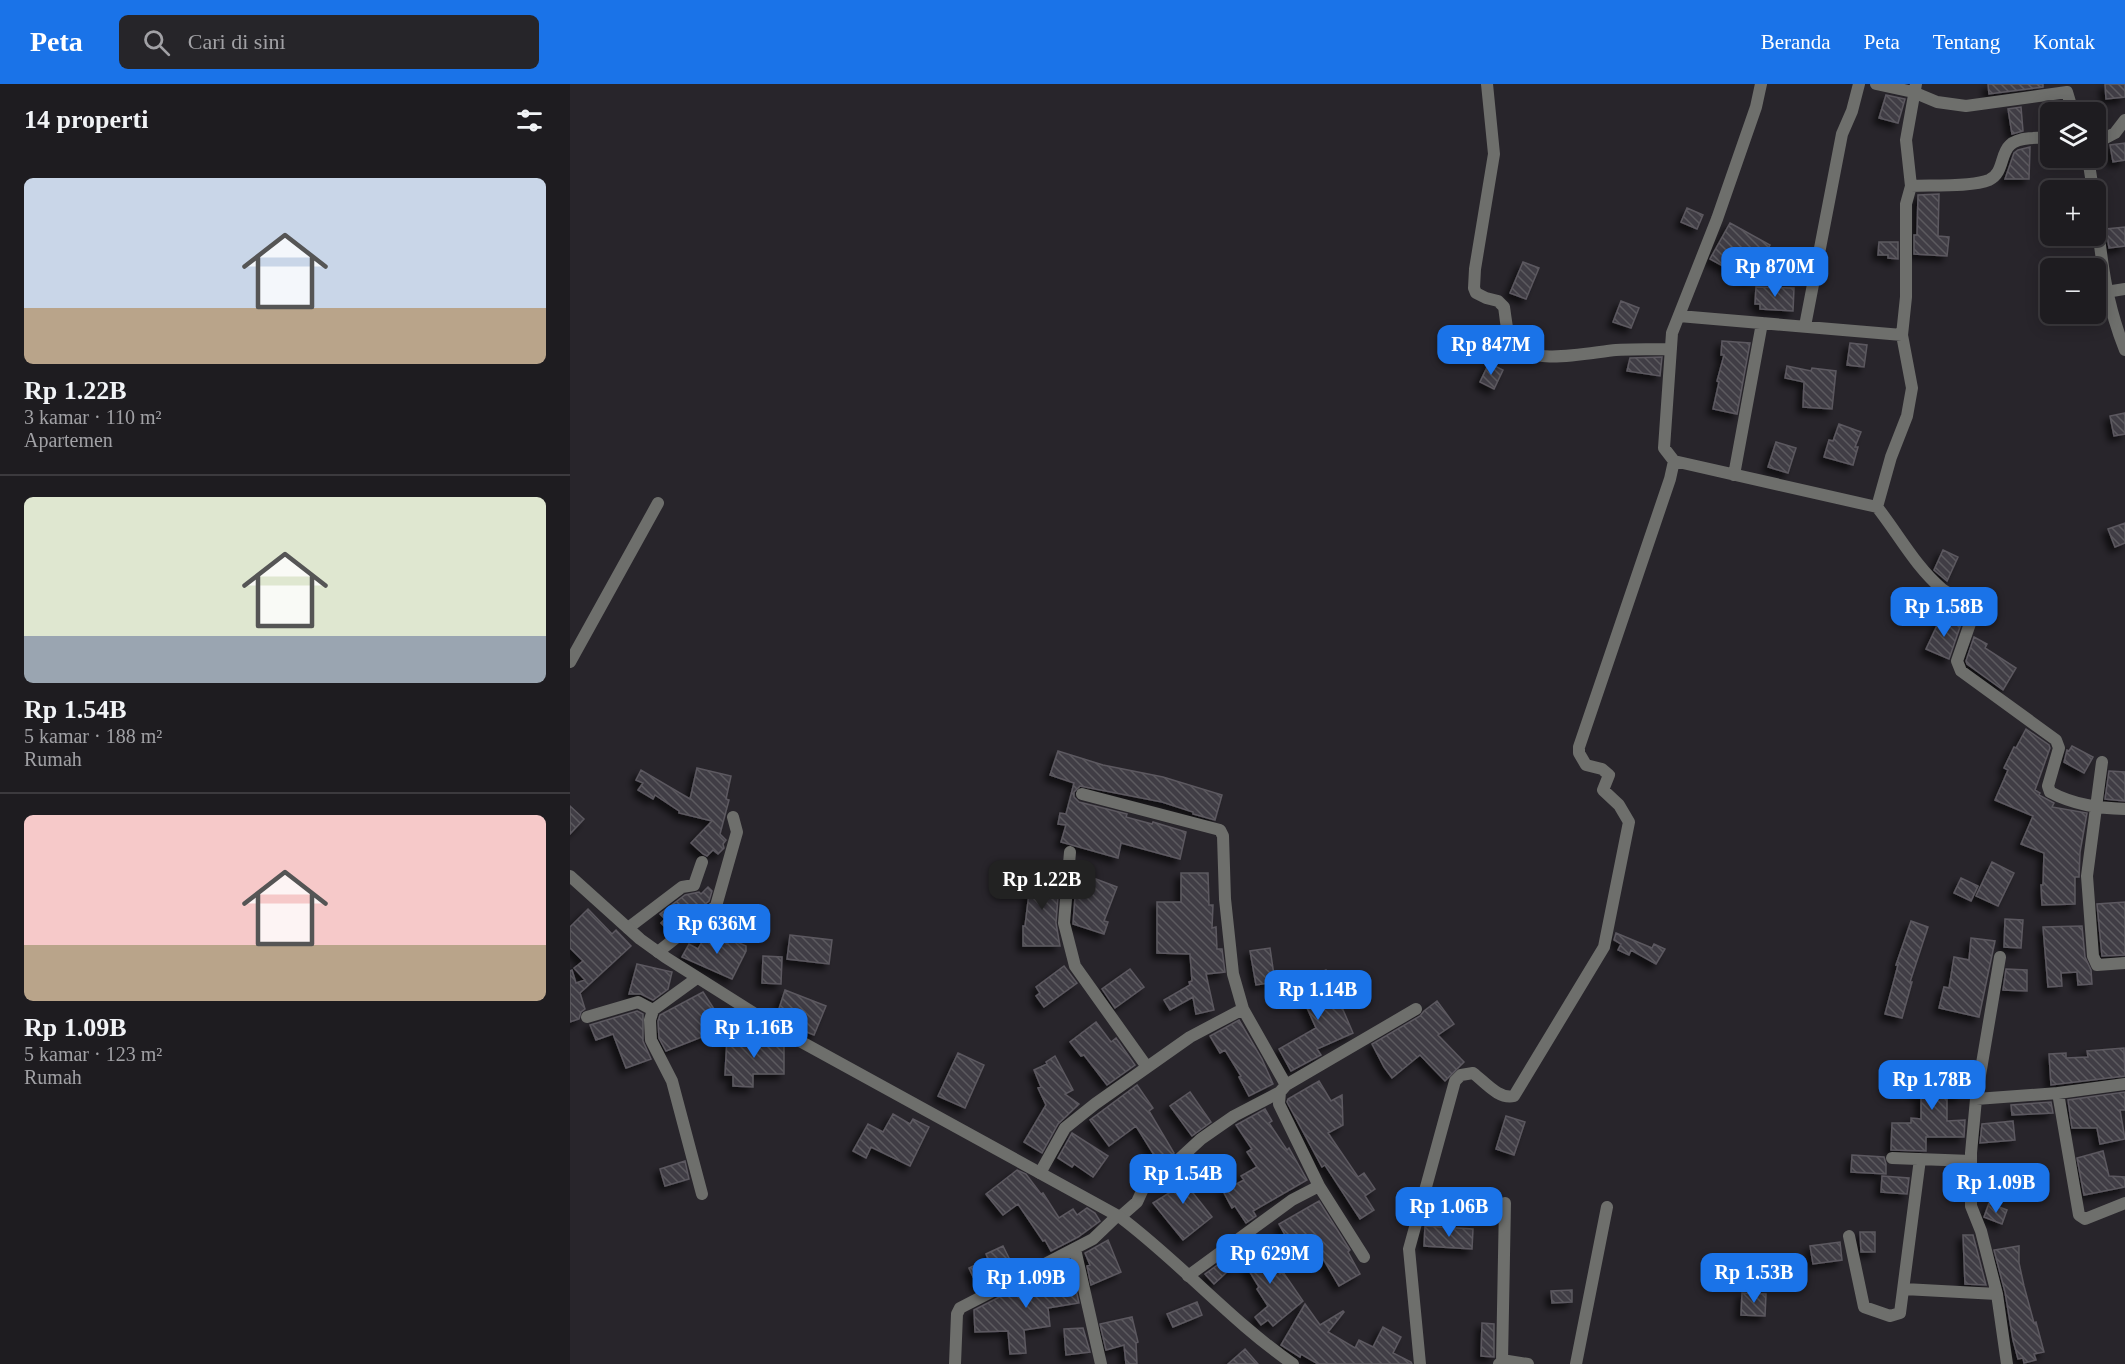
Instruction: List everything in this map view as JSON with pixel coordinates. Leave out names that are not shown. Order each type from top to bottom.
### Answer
[{"type":"street","points":[[1487,84],[1494,154],[1476,269],[1474,288],[1476,292],[1501,303],[1504,307],[1511,340],[1527,353],[1555,357],[1616,350],[1671,349]]},
{"type":"street","points":[[1761,84],[1756,107],[1717,219],[1672,333],[1664,448],[1674,461],[1877,507],[1891,524],[1914,561],[1944,591],[1972,603],[1974,612],[1957,666],[2056,740],[2059,748],[2049,786],[2050,792],[2079,804],[2125,809]]},
{"type":"street","points":[[1805,326],[1842,135],[1852,111],[1859,84]]},
{"type":"street","points":[[1876,84],[1914,88],[1937,102],[1966,106],[2067,88]]},
{"type":"street","points":[[1877,507],[1891,458],[1907,416],[1912,388],[1902,335],[1906,297],[1906,204],[1911,186],[1906,140],[1914,88]]},
{"type":"street","points":[[2106,138],[2115,133],[2125,120]]},
{"type":"street","points":[[1911,186],[1988,180],[1998,171],[2012,143],[2040,139]]},
{"type":"street","points":[[2125,290],[2106,292],[2115,327],[2125,350]]},
{"type":"street","points":[[1679,316],[1902,335]]},
{"type":"street","points":[[1734,474],[1762,323]]},
{"type":"street","points":[[1420,1364],[1409,1249],[1455,1081],[1461,1075],[1473,1073],[1500,1095],[1508,1098],[1514,1096],[1604,947],[1629,822],[1619,805],[1603,790],[1609,776],[1602,769],[1586,765],[1579,753],[1579,747],[1670,479],[1674,461]]},
{"type":"street","points":[[570,662],[658,503]]},
{"type":"street","points":[[2102,762],[2087,876],[2094,960],[2097,965],[2103,966],[2125,963]]},
{"type":"street","points":[[1082,794],[1220,830],[1223,836],[1225,899],[1233,974],[1243,1009],[1283,1089],[1279,1104],[1319,1186],[1364,1257]]},
{"type":"street","points":[[658,952],[716,906],[737,832],[733,817]]},
{"type":"street","points":[[1070,852],[1064,923],[1075,966],[1148,1067]]},
{"type":"street","points":[[628,928],[682,887],[694,885],[702,862]]},
{"type":"street","points":[[570,876],[658,952],[787,1034],[1119,1216],[1161,1250],[1254,1336],[1293,1364]]},
{"type":"street","points":[[2000,957],[1976,1099],[1971,1161],[1971,1206],[1981,1231],[1996,1294],[2007,1364]]},
{"type":"street","points":[[697,978],[653,1010],[650,1020],[651,1040],[672,1081],[702,1194]]},
{"type":"street","points":[[588,1017],[638,1002],[653,1010]]},
{"type":"street","points":[[1040,1173],[1065,1128],[1190,1037],[1243,1009]]},
{"type":"street","points":[[955,1364],[956,1321],[960,1308],[1093,1239],[1137,1202],[1148,1178],[1175,1162],[1201,1139],[1234,1116],[1416,1009]]},
{"type":"street","points":[[1976,1099],[2058,1093],[2125,1084]]},
{"type":"street","points":[[2058,1093],[2079,1215],[2085,1219],[2125,1203]]},
{"type":"street","points":[[1892,1158],[1971,1161]]},
{"type":"street","points":[[1849,1236],[1864,1306],[1890,1316],[1900,1313],[1920,1159]]},
{"type":"street","points":[[1188,1276],[1292,1200],[1319,1186]]},
{"type":"street","points":[[1504,1203],[1500,1363],[1528,1364]]},
{"type":"street","points":[[1576,1364],[1607,1207]]},
{"type":"street","points":[[1075,1249],[1101,1364]]},
{"type":"street","points":[[1904,1289],[1996,1294]]},
{"type":"building","points":[[1988,84],[2043,84],[2043,87],[1989,94]]},
{"type":"building","points":[[2105,84],[2125,84],[2125,97],[2106,99]]},
{"type":"building","points":[[1886,95],[1905,99],[1898,123],[1879,118]]},
{"type":"building","points":[[2021,107],[2023,131],[2012,134],[2008,109]]},
{"type":"building","points":[[2125,143],[2125,160],[2113,162],[2110,145]]},
{"type":"building","points":[[2030,147],[2029,179],[2005,179],[2014,153]]},
{"type":"building","points":[[1939,194],[1938,236],[1949,237],[1947,256],[1914,254],[1918,195]]},
{"type":"building","points":[[1687,208],[1703,215],[1697,229],[1681,222]]},
{"type":"building","points":[[1730,223],[1770,245],[1750,281],[1710,259]]},
{"type":"building","points":[[2125,227],[2125,246],[2109,248],[2106,229]]},
{"type":"building","points":[[1879,242],[1898,242],[1898,259],[1888,258],[1888,255],[1878,255]]},
{"type":"building","points":[[1523,262],[1539,268],[1526,299],[1510,293]]},
{"type":"building","points":[[1756,287],[1794,288],[1793,311],[1760,309],[1760,304],[1755,304]]},
{"type":"building","points":[[1621,301],[1639,308],[1631,328],[1613,322]]},
{"type":"building","points":[[1722,341],[1750,343],[1737,414],[1713,409],[1724,355],[1721,355]]},
{"type":"building","points":[[1850,343],[1867,345],[1864,367],[1847,365]]},
{"type":"building","points":[[1662,357],[1660,376],[1627,371],[1630,358]]},
{"type":"building","points":[[1489,363],[1503,370],[1494,389],[1480,382]]},
{"type":"building","points":[[1787,366],[1811,371],[1812,368],[1836,371],[1832,409],[1803,407],[1804,382],[1785,378]]},
{"type":"building","points":[[2125,413],[2125,434],[2114,436],[2110,416]]},
{"type":"building","points":[[1839,424],[1861,432],[1855,447],[1858,447],[1853,465],[1824,457],[1829,440],[1833,441]]},
{"type":"building","points":[[1776,442],[1796,448],[1788,473],[1768,467]]},
{"type":"building","points":[[2125,523],[2125,543],[2115,547],[2108,529]]},
{"type":"building","points":[[1943,550],[1958,557],[1947,581],[1934,570]]},
{"type":"building","points":[[1941,617],[1961,624],[1949,659],[1926,649]]},
{"type":"building","points":[[1974,637],[1987,644],[1985,648],[2016,668],[2003,690],[1967,664]]},
{"type":"building","points":[[2026,729],[2050,748],[2035,790],[2040,793],[2039,795],[2054,803],[2052,807],[2087,813],[2080,852],[2079,877],[2075,877],[2075,904],[2042,905],[2044,853],[2021,844],[2033,816],[1995,800],[2008,770],[2004,768]]},
{"type":"building","points":[[2072,746],[2093,757],[2084,773],[2064,762],[2067,750],[2069,751]]},
{"type":"building","points":[[1058,751],[1103,765],[1163,777],[1222,795],[1215,820],[1162,802],[1080,786],[1074,792],[1074,797],[1079,802],[1186,832],[1180,859],[1121,843],[1118,858],[1061,842],[1066,825],[1058,824],[1060,813],[1066,814],[1074,783],[1050,775]]},
{"type":"building","points":[[697,768],[731,776],[726,799],[729,800],[720,834],[726,840],[723,844],[724,848],[718,854],[713,850],[707,856],[691,843],[712,821],[679,813],[655,795],[653,799],[638,790],[643,783],[636,780],[641,770],[690,799]]},
{"type":"building","points":[[2109,771],[2125,772],[2125,801],[2105,799]]},
{"type":"building","points":[[570,806],[584,819],[570,834]]},
{"type":"building","points":[[1992,862],[2014,873],[1998,906],[1976,896]]},
{"type":"building","points":[[1035,866],[1055,868],[1052,896],[1058,897],[1056,923],[1060,946],[1023,946],[1023,926],[1025,926],[1029,893],[1032,893]]},
{"type":"building","points":[[1080,873],[1117,887],[1104,921],[1108,922],[1104,934],[1073,924],[1076,884]]},
{"type":"building","points":[[1181,873],[1208,873],[1209,905],[1213,905],[1212,928],[1216,927],[1217,949],[1222,949],[1225,972],[1206,974],[1214,1010],[1196,1014],[1193,997],[1170,1010],[1164,1000],[1190,985],[1189,982],[1192,981],[1190,954],[1157,953],[1157,902],[1181,902]]},
{"type":"building","points":[[1961,878],[1978,886],[1971,901],[1954,893]]},
{"type":"building","points":[[708,887],[712,891],[709,901],[670,932],[661,923],[665,919],[660,914],[685,895],[699,892],[701,894]]},
{"type":"building","points":[[2125,902],[2125,955],[2102,956],[2097,904]]},
{"type":"building","points":[[588,909],[612,934],[616,930],[631,946],[580,993],[585,1009],[581,1012],[579,1019],[570,1022],[570,971],[572,970],[576,983],[585,980],[574,968],[583,961],[570,948],[570,927]]},
{"type":"building","points":[[2005,919],[2023,920],[2021,948],[2004,947]]},
{"type":"building","points":[[1911,921],[1928,927],[1910,982],[1912,982],[1902,1018],[1885,1014],[1898,965],[1896,965]]},
{"type":"building","points":[[2082,926],[2085,957],[2091,970],[2092,984],[2078,985],[2077,972],[2061,973],[2062,986],[2048,987],[2043,927]]},
{"type":"building","points":[[707,933],[727,944],[730,939],[746,946],[746,951],[732,979],[682,957],[689,944],[698,949]]},
{"type":"building","points":[[1616,933],[1652,948],[1654,944],[1665,949],[1656,964],[1631,950],[1629,955],[1618,950],[1621,944],[1614,940]]},
{"type":"building","points":[[790,935],[832,940],[829,964],[787,959]]},
{"type":"building","points":[[1971,938],[1995,941],[1979,1017],[1939,1008],[1944,987],[1949,988],[1954,957],[1969,960]]},
{"type":"building","points":[[1270,948],[1275,982],[1256,985],[1250,951]]},
{"type":"building","points":[[763,956],[782,957],[781,984],[762,983]]},
{"type":"building","points":[[637,964],[672,972],[668,989],[653,1000],[641,994],[629,994]]},
{"type":"building","points":[[1064,966],[1077,983],[1044,1007],[1036,996],[1040,993],[1036,987]]},
{"type":"building","points":[[1130,969],[1144,987],[1115,1008],[1102,989]]},
{"type":"building","points":[[2006,969],[2027,970],[2027,991],[2003,990]]},
{"type":"building","points":[[1326,970],[1353,1033],[1317,1049],[1321,1055],[1291,1071],[1279,1049],[1316,1028],[1296,983]]},
{"type":"building","points":[[785,990],[826,1006],[814,1035],[794,1027],[796,1021],[777,1015]]},
{"type":"building","points":[[703,992],[714,1009],[732,1011],[730,1026],[666,1051],[659,1038],[660,1015]]},
{"type":"building","points":[[1437,1001],[1454,1024],[1438,1035],[1464,1062],[1445,1081],[1420,1055],[1392,1078],[1372,1044],[1420,1016]]},
{"type":"building","points":[[637,1011],[643,1014],[643,1041],[651,1059],[626,1068],[613,1034],[596,1040],[590,1025]]},
{"type":"building","points":[[1239,1020],[1262,1059],[1273,1084],[1249,1096],[1239,1077],[1241,1076],[1225,1050],[1220,1053],[1210,1036]]},
{"type":"building","points":[[1096,1022],[1111,1042],[1116,1038],[1135,1065],[1107,1085],[1084,1055],[1081,1056],[1070,1042]]},
{"type":"building","points":[[727,1038],[759,1040],[759,1038],[777,1038],[784,1042],[784,1074],[753,1074],[753,1087],[733,1086],[733,1075],[725,1075]]},
{"type":"building","points":[[2124,1048],[2125,1076],[2051,1085],[2049,1054],[2066,1053],[2066,1058],[2088,1057],[2087,1051]]},
{"type":"building","points":[[958,1053],[984,1065],[965,1108],[938,1096]]},
{"type":"building","points":[[1055,1056],[1073,1090],[1065,1094],[1079,1104],[1058,1124],[1042,1153],[1024,1142],[1046,1105],[1038,1088],[1041,1087],[1034,1070],[1047,1064],[1046,1062]]},
{"type":"building","points":[[1939,1064],[1965,1065],[1965,1078],[1961,1078],[1960,1097],[1947,1096],[1947,1121],[1965,1120],[1964,1137],[1926,1137],[1926,1151],[1891,1150],[1892,1123],[1911,1123],[1911,1118],[1921,1119],[1921,1095],[1914,1094],[1915,1078],[1939,1080]]},
{"type":"building","points":[[1319,1081],[1331,1101],[1342,1095],[1343,1125],[1328,1133],[1358,1177],[1364,1173],[1375,1189],[1365,1196],[1374,1210],[1360,1219],[1325,1165],[1322,1167],[1287,1102],[1288,1099]]},
{"type":"building","points":[[1137,1085],[1153,1108],[1149,1111],[1174,1153],[1159,1163],[1136,1126],[1109,1146],[1090,1120]]},
{"type":"building","points":[[1190,1092],[1211,1122],[1192,1136],[1170,1106]]},
{"type":"building","points":[[2125,1092],[2125,1110],[2120,1110],[2125,1139],[2100,1144],[2097,1128],[2072,1128],[2068,1100]]},
{"type":"building","points":[[2051,1102],[2053,1113],[2012,1115],[2011,1105]]},
{"type":"building","points":[[1265,1109],[1272,1121],[1269,1123],[1287,1150],[1289,1148],[1307,1180],[1253,1211],[1256,1216],[1246,1223],[1235,1206],[1232,1208],[1223,1191],[1244,1180],[1241,1176],[1257,1167],[1247,1152],[1252,1149],[1236,1125]]},
{"type":"building","points":[[893,1114],[910,1124],[913,1119],[929,1127],[910,1166],[871,1147],[866,1158],[853,1151],[868,1124],[883,1132]]},
{"type":"building","points":[[1506,1116],[1525,1122],[1514,1155],[1496,1149]]},
{"type":"building","points":[[2013,1121],[2015,1140],[1980,1143],[1982,1124]]},
{"type":"building","points":[[1072,1133],[1108,1156],[1093,1177],[1074,1164],[1072,1167],[1058,1158]]},
{"type":"building","points":[[2103,1151],[2109,1176],[2125,1177],[2125,1187],[2084,1195],[2077,1158]]},
{"type":"building","points":[[1852,1155],[1884,1157],[1886,1174],[1851,1172]]},
{"type":"building","points":[[685,1161],[689,1179],[665,1186],[660,1169]]},
{"type":"building","points":[[1184,1166],[1195,1184],[1189,1188],[1212,1217],[1183,1240],[1153,1203],[1174,1190],[1167,1177]]},
{"type":"building","points":[[1017,1170],[1026,1174],[1041,1194],[1043,1193],[1059,1218],[1073,1209],[1077,1215],[1087,1208],[1095,1213],[1100,1221],[1078,1237],[1051,1251],[1018,1204],[1003,1215],[986,1194]]},
{"type":"building","points":[[1882,1176],[1909,1178],[1907,1194],[1881,1192]]},
{"type":"building","points":[[1319,1201],[1350,1250],[1348,1252],[1360,1274],[1339,1286],[1318,1250],[1299,1260],[1279,1224]]},
{"type":"building","points":[[1989,1203],[2007,1210],[2002,1224],[1984,1217]]},
{"type":"building","points":[[1425,1226],[1473,1229],[1472,1249],[1424,1246]]},
{"type":"building","points":[[1860,1232],[1875,1232],[1875,1252],[1861,1252]]},
{"type":"building","points":[[1963,1235],[1973,1235],[1986,1285],[1965,1284]]},
{"type":"building","points":[[1108,1240],[1121,1272],[1091,1285],[1087,1266],[1090,1265],[1085,1253]]},
{"type":"building","points":[[1260,1241],[1280,1274],[1283,1272],[1303,1301],[1273,1326],[1268,1320],[1261,1325],[1255,1317],[1268,1306],[1239,1254]]},
{"type":"building","points":[[1840,1242],[1842,1260],[1813,1264],[1810,1246]]},
{"type":"building","points":[[1003,1246],[1015,1270],[978,1287],[969,1268],[988,1259],[986,1254]]},
{"type":"building","points":[[2019,1246],[2019,1263],[2024,1286],[2044,1352],[2034,1354],[2036,1360],[2024,1363],[2023,1358],[2018,1359],[1994,1250]]},
{"type":"building","points":[[1234,1253],[1240,1260],[1214,1284],[1205,1274]]},
{"type":"building","points":[[1071,1268],[1079,1303],[1048,1308],[1050,1326],[1024,1330],[1026,1353],[1010,1354],[1008,1331],[975,1332],[974,1310],[1019,1287],[1035,1286],[1036,1283],[1055,1284],[1053,1271]]},
{"type":"building","points":[[1572,1290],[1572,1302],[1552,1303],[1551,1291]]},
{"type":"building","points":[[1742,1293],[1766,1294],[1765,1316],[1741,1315]]},
{"type":"building","points":[[1197,1302],[1202,1315],[1173,1327],[1167,1314]]},
{"type":"building","points":[[1305,1304],[1320,1325],[1343,1311],[1328,1332],[1355,1348],[1359,1340],[1373,1347],[1383,1327],[1401,1337],[1393,1353],[1412,1364],[1318,1364],[1301,1354],[1300,1357],[1281,1345]]},
{"type":"building","points":[[1132,1317],[1138,1342],[1136,1343],[1137,1364],[1126,1364],[1124,1345],[1106,1350],[1100,1324]]},
{"type":"building","points":[[1482,1323],[1494,1324],[1494,1357],[1481,1356]]},
{"type":"building","points":[[1083,1328],[1090,1352],[1066,1355],[1064,1329]]},
{"type":"building","points":[[1245,1349],[1258,1364],[1228,1364]]}]
